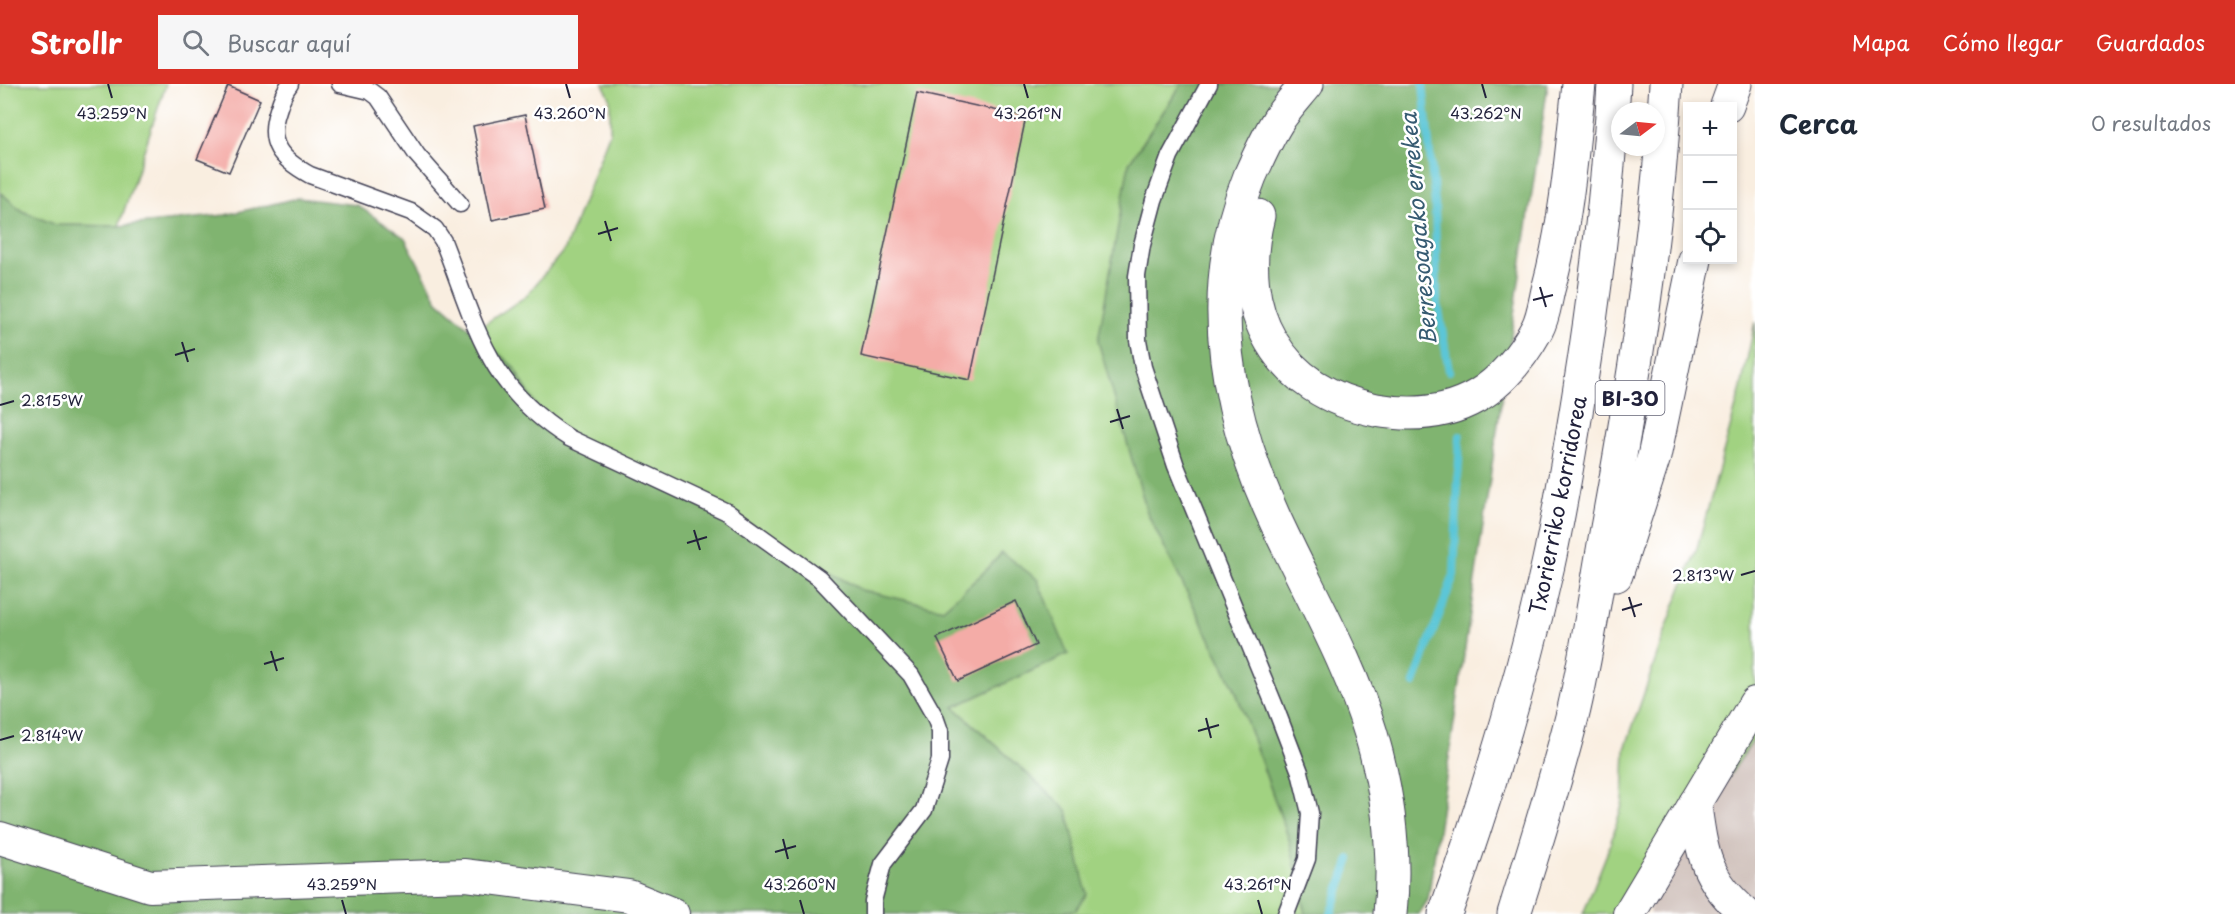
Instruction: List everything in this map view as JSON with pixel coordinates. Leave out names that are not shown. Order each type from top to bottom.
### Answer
[{"type":"highway","points":[[1309,84],[1265,185],[1254,233],[1251,265],[1258,311],[1270,339],[1287,363],[1303,380],[1332,397],[1362,407],[1395,413],[1426,413],[1449,408],[1476,396],[1511,368],[1539,326],[1555,266],[1579,84]]},
{"type":"highway","points":[[1309,84],[1281,116],[1262,150],[1238,206],[1227,269],[1224,304],[1225,357],[1236,413],[1256,475],[1340,652],[1371,734],[1383,780],[1390,833],[1392,887],[1390,914]]},
{"type":"highway","name":"Txorierriko korridorea","points":[[1445,914],[1476,828],[1516,692],[1548,564],[1591,318],[1608,175],[1614,84]]},
{"type":"highway","name":"BI-30","points":[[1514,914],[1574,708],[1621,454],[1642,325],[1659,180],[1666,84]]},
{"type":"highway","points":[[1728,102],[1735,84]]},
{"type":"highway","points":[[1574,708],[1654,457],[1694,264]]},
{"type":"street","points":[[1629,914],[1755,703]]},
{"type":"street","points":[[1695,803],[1701,848],[1715,882],[1746,914]]},
{"type":"street","points":[[0,838],[150,886],[465,875],[628,896],[673,914]]},
{"type":"lane","points":[[291,84],[283,94],[273,127],[275,141],[281,154],[295,167],[310,175],[411,212],[435,229],[444,241],[484,348],[511,390],[529,409],[548,425],[569,438],[727,512],[819,578],[911,675],[935,717],[940,731],[940,760],[924,810],[883,864],[873,901],[873,914]]},
{"type":"lane","points":[[340,84],[365,89],[378,97],[417,155],[460,204]]},
{"type":"lane","points":[[1209,84],[1170,156],[1154,200],[1137,276],[1138,340],[1143,367],[1176,466],[1270,693],[1300,772],[1310,813],[1307,859],[1286,914]]},
{"type":"shaded area","points":[[1755,703],[1755,914],[1650,914],[1650,879]]},
{"type":"green space","points":[[0,84],[166,84],[119,226],[55,225],[22,211],[0,192]]},
{"type":"green space","points":[[603,84],[1182,84],[1129,163],[1147,512],[1235,689],[1290,842],[1306,914],[1040,914],[1076,910],[1067,810],[954,707],[1068,654],[1002,553],[943,609],[861,590],[692,494],[641,481],[551,431],[473,332],[526,296],[565,249],[610,132],[610,98]]},
{"type":"green space","points":[[1182,84],[1548,84],[1428,900],[1419,914],[1306,914],[1290,842],[1235,689],[1147,512],[1098,341],[1129,163]]},
{"type":"green space","points":[[0,192],[22,211],[56,225],[119,226],[225,215],[298,198],[357,205],[405,238],[438,301],[513,366],[551,431],[641,481],[692,494],[861,590],[943,609],[1002,553],[1037,579],[1068,654],[954,707],[1067,810],[1087,894],[1076,910],[1040,914],[0,914]]},
{"type":"green space","points":[[1755,322],[1755,738],[1635,914],[1583,914],[1609,848],[1623,802],[1625,749],[1667,626],[1697,548],[1741,388]]},
{"type":"building","points":[[228,86],[260,100],[229,172],[197,159]]},
{"type":"building","points":[[917,93],[1026,117],[970,380],[861,356]]},
{"type":"building","points":[[525,115],[545,209],[492,220],[473,126]]},
{"type":"building","points":[[1016,601],[1036,645],[958,681],[937,638]]},
{"type":"waterway","name":"Berresoagako errekea","points":[[1423,84],[1435,204],[1437,298],[1449,371]]},
{"type":"waterway","name":"Berresoagako errekea","points":[[1414,683],[1454,575],[1460,436]]},
{"type":"waterway","name":"Berresoagako errekea","points":[[1331,914],[1350,859]]}]
